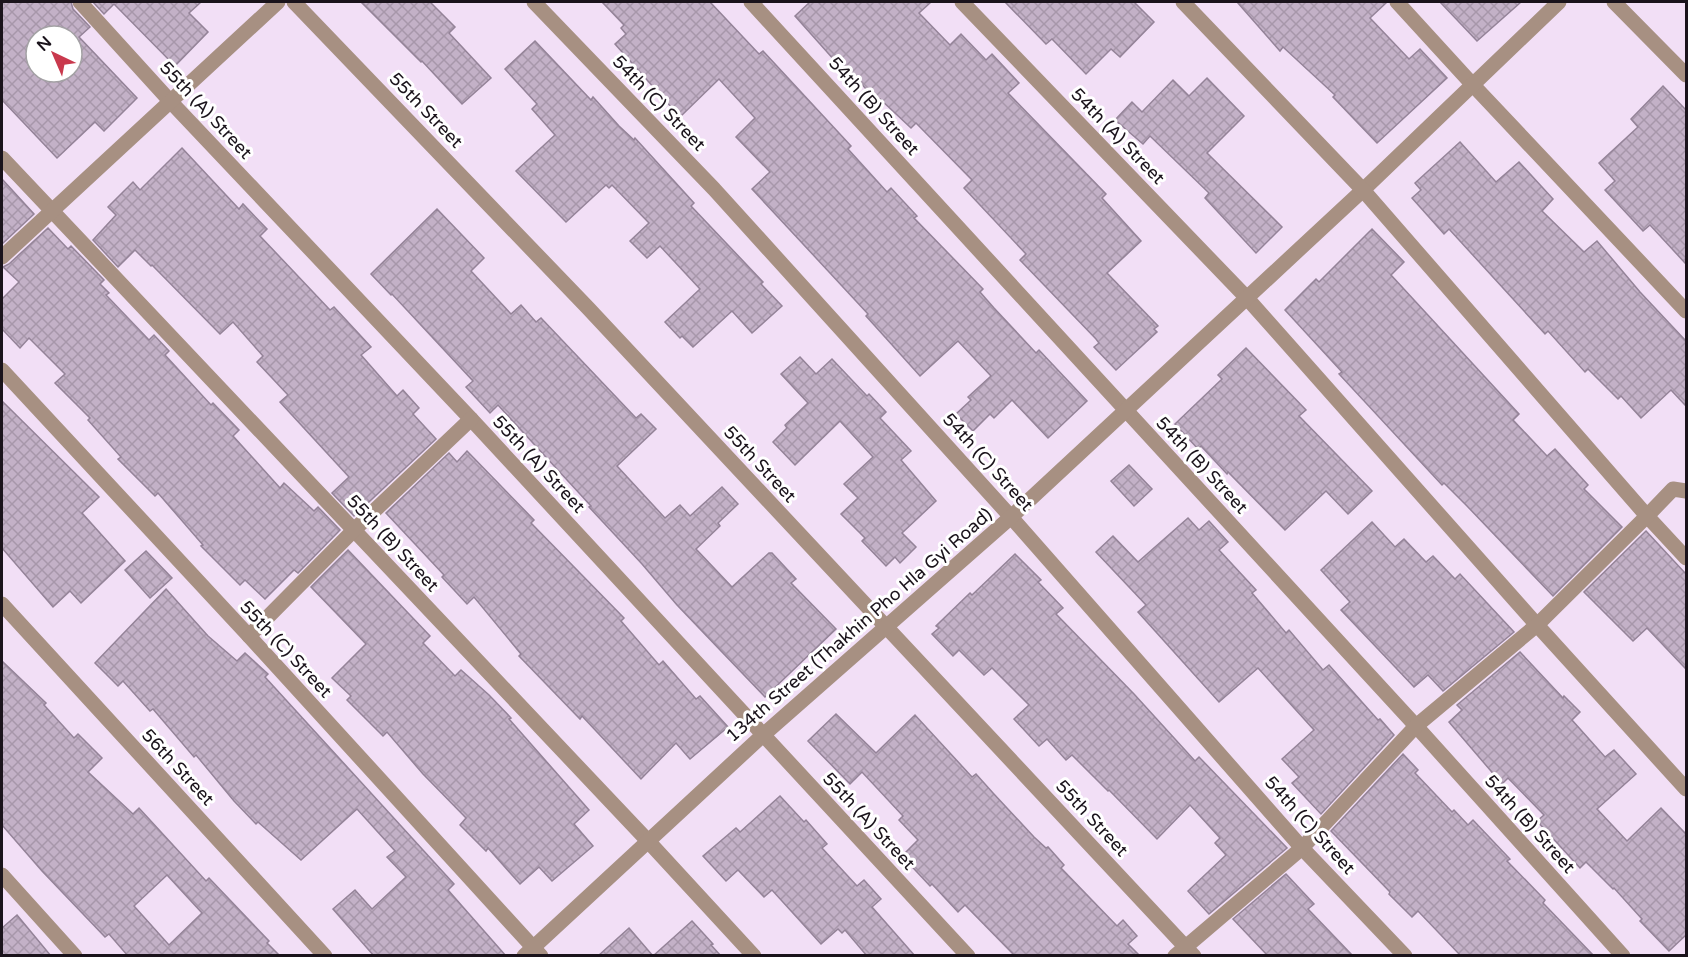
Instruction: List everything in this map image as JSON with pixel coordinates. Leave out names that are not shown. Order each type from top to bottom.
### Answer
[{"type":"street","name":"55th (A) Street","points":[[80,2],[170,101],[471,419],[968,956]]},
{"type":"street","points":[[2,257],[278,2]]},
{"type":"street","name":"55th Street","points":[[294,2],[588,308],[1185,952]]},
{"type":"street","name":"54th (C) Street","points":[[534,2],[714,189],[1011,517],[1302,848],[1405,956]]},
{"type":"street","name":"54th (B) Street","points":[[752,2],[1416,726],[1623,956]]},
{"type":"street","name":"54th (A) Street","points":[[962,2],[1246,297],[1686,789]]},
{"type":"street","points":[[1183,2],[1363,190],[1686,558]]},
{"type":"street","points":[[1397,2],[1686,311]]},
{"type":"street","name":"134th Street (Thakhin Pho Hla Gyi Road)","points":[[532,953],[648,841],[763,735],[1011,517],[1363,190],[1559,2]]},
{"type":"street","points":[[1614,2],[1686,75]]},
{"type":"street","name":"55th (B) Street","points":[[2,158],[50,212],[354,530],[754,956]]},
{"type":"street","name":"55th (C) Street","points":[[2,370],[249,636],[532,953]]},
{"type":"street","points":[[249,636],[354,530],[471,419]]},
{"type":"street","points":[[1185,952],[1302,848],[1416,726],[1537,625],[1673,489],[1686,491]]},
{"type":"street","name":"56th Street","points":[[2,604],[325,956]]},
{"type":"street","points":[[2,875],[75,956]]},
{"type":"building","points":[[2,2],[71,2],[73,9],[90,27],[84,32],[84,24],[24,24],[24,84],[84,84],[84,42],[137,98],[104,131],[95,122],[57,158],[2,100]]},
{"type":"building","points":[[93,2],[201,2],[189,13],[208,32],[175,66],[114,4],[104,14]]},
{"type":"building","points":[[361,2],[430,2],[455,27],[449,33],[491,78],[462,104],[422,61]]},
{"type":"building","points":[[602,2],[710,2],[759,54],[763,51],[851,146],[848,149],[887,192],[891,188],[917,216],[914,218],[983,289],[980,292],[994,308],[1036,353],[1039,350],[1087,401],[1048,438],[1012,400],[994,418],[990,414],[973,431],[956,414],[971,400],[968,397],[991,376],[958,341],[920,376],[866,316],[868,314],[752,189],[770,172],[736,137],[755,118],[719,79],[680,117],[615,44],[626,34],[621,28],[624,25]]},
{"type":"building","points":[[810,2],[931,2],[919,13],[950,45],[961,34],[986,60],[992,54],[1019,83],[1008,93],[1106,194],[1102,198],[1141,241],[1107,273],[1158,326],[1154,329],[1157,332],[1116,370],[1094,347],[1099,343],[1096,339],[1020,260],[1026,254],[964,188],[972,180],[916,123],[911,128],[880,99],[877,101],[846,67],[843,70],[795,16]]},
{"type":"building","points":[[1005,2],[1134,2],[1154,22],[1120,57],[1111,49],[1086,74],[1052,39],[1046,44]]},
{"type":"building","points":[[1237,2],[1387,2],[1370,18],[1409,59],[1420,49],[1447,78],[1377,143],[1333,97],[1335,95],[1283,47],[1280,51]]},
{"type":"building","points":[[1440,2],[1521,2],[1477,41]]},
{"type":"building","points":[[535,41],[591,100],[593,97],[619,126],[634,140],[635,138],[694,203],[691,206],[763,282],[761,284],[782,306],[752,333],[732,311],[693,347],[682,336],[680,338],[665,322],[700,289],[660,246],[647,258],[630,241],[649,223],[612,185],[609,188],[606,185],[566,222],[516,171],[555,135],[532,109],[537,104],[505,69]]},
{"type":"building","points":[[1207,78],[1244,116],[1207,153],[1282,227],[1256,253],[1205,198],[1209,193],[1150,136],[1143,144],[1115,120],[1132,102],[1142,112],[1173,80],[1189,96]]},
{"type":"building","points":[[1663,86],[1686,110],[1686,264],[1650,225],[1643,231],[1605,190],[1615,181],[1599,163],[1638,127],[1631,119]]},
{"type":"building","points":[[1460,142],[1496,182],[1519,162],[1553,199],[1542,211],[1584,252],[1597,241],[1686,341],[1686,406],[1671,390],[1641,418],[1621,396],[1618,399],[1588,369],[1585,372],[1548,331],[1545,334],[1449,229],[1444,234],[1412,198],[1421,190],[1415,183]]},
{"type":"building","points":[[182,148],[239,209],[243,204],[267,229],[260,236],[330,310],[334,307],[371,347],[361,355],[397,396],[403,390],[419,408],[413,414],[436,439],[354,516],[332,493],[349,477],[280,402],[288,395],[257,362],[263,356],[233,322],[220,334],[135,250],[118,267],[93,240],[116,215],[108,207],[133,182],[140,190]]},
{"type":"building","points":[[2,179],[34,214],[2,244]]},
{"type":"building","points":[[437,209],[484,258],[471,271],[511,314],[521,305],[536,322],[541,318],[636,418],[641,414],[656,429],[617,466],[665,518],[680,505],[690,516],[722,487],[738,504],[718,523],[720,526],[696,549],[732,587],[769,553],[772,553],[796,579],[791,583],[836,629],[765,697],[677,605],[589,507],[591,506],[498,405],[490,413],[466,387],[473,381],[371,274]]},
{"type":"building","points":[[48,228],[68,249],[71,246],[104,280],[100,284],[109,293],[106,295],[149,340],[154,335],[169,351],[165,355],[211,405],[213,403],[239,430],[233,436],[280,488],[284,483],[314,511],[318,507],[340,530],[298,573],[294,570],[265,599],[245,580],[240,585],[201,546],[203,545],[158,493],[155,496],[118,459],[121,457],[88,420],[90,418],[55,383],[65,374],[29,338],[20,348],[2,329],[2,299],[19,282],[3,267]]},
{"type":"building","points":[[1372,229],[1404,262],[1391,275],[1519,414],[1513,420],[1547,456],[1555,449],[1588,485],[1584,489],[1622,527],[1553,596],[1444,483],[1442,485],[1339,374],[1342,372],[1285,310],[1316,279],[1319,282]]},
{"type":"building","points":[[1246,348],[1306,410],[1299,416],[1372,491],[1348,514],[1326,491],[1285,530],[1228,472],[1227,474],[1201,446],[1198,449],[1175,424],[1222,379],[1218,375]]},
{"type":"building","points":[[800,357],[816,374],[832,359],[867,396],[869,394],[886,412],[880,418],[911,451],[901,460],[936,501],[902,533],[916,547],[900,563],[895,557],[886,566],[862,541],[865,538],[841,514],[858,498],[844,484],[873,457],[840,421],[795,465],[773,442],[787,428],[785,425],[808,403],[781,374]]},
{"type":"building","points":[[2,401],[99,497],[82,513],[125,561],[81,603],[70,591],[53,607],[2,548]]},
{"type":"building","points":[[467,451],[534,520],[531,523],[624,618],[621,621],[659,665],[663,661],[696,699],[700,696],[728,727],[690,759],[676,743],[641,779],[582,716],[580,719],[519,656],[521,654],[474,597],[467,604],[442,577],[444,575],[386,513],[449,453],[457,462]]},
{"type":"building","points":[[1129,465],[1152,489],[1134,506],[1111,481]]},
{"type":"building","points":[[1188,518],[1199,530],[1209,521],[1228,542],[1219,550],[1256,590],[1252,593],[1286,633],[1289,630],[1323,670],[1329,665],[1394,735],[1321,814],[1292,783],[1299,777],[1282,759],[1314,730],[1258,668],[1219,702],[1138,612],[1146,605],[1096,552],[1113,536],[1138,562]]},
{"type":"building","points":[[1372,522],[1395,547],[1404,539],[1426,562],[1433,556],[1455,579],[1460,574],[1514,632],[1443,691],[1428,675],[1414,687],[1341,610],[1350,602],[1321,570]]},
{"type":"building","points":[[1646,531],[1686,574],[1686,669],[1647,628],[1633,641],[1584,592]]},
{"type":"building","points":[[348,550],[430,636],[423,643],[455,676],[461,670],[489,695],[589,810],[574,824],[593,846],[552,881],[539,867],[520,884],[488,848],[486,851],[460,825],[466,818],[423,774],[387,732],[383,736],[347,700],[351,696],[332,678],[366,644],[311,587]]},
{"type":"building","points":[[146,551],[172,578],[150,598],[125,570]]},
{"type":"building","points":[[1015,554],[1041,580],[1038,582],[1063,608],[1056,614],[1195,761],[1199,757],[1287,848],[1209,914],[1188,891],[1226,855],[1215,843],[1220,838],[1190,805],[1157,839],[1072,755],[1066,760],[1047,739],[1039,746],[1014,719],[1029,705],[992,668],[984,675],[959,650],[953,656],[932,634],[939,628],[936,626],[970,593],[972,595]]},
{"type":"building","points":[[166,589],[208,636],[237,661],[245,653],[268,674],[265,677],[454,884],[448,890],[506,956],[374,956],[333,909],[355,890],[372,909],[406,877],[387,857],[395,851],[357,809],[301,860],[258,822],[256,824],[153,709],[150,711],[123,681],[118,686],[95,663]]},
{"type":"building","points":[[1520,652],[1563,698],[1564,696],[1580,712],[1572,720],[1605,757],[1614,750],[1636,774],[1597,809],[1627,841],[1661,808],[1686,834],[1686,935],[1669,951],[1640,921],[1642,919],[1614,888],[1586,862],[1580,868],[1537,821],[1544,815],[1508,778],[1502,784],[1449,722],[1462,710],[1457,705]]},
{"type":"building","points":[[2,661],[46,703],[44,705],[74,738],[78,734],[102,758],[88,772],[133,814],[139,808],[206,881],[209,878],[269,941],[267,943],[280,956],[128,956],[109,934],[105,937],[2,825]],"holes":[[[167,875],[202,913],[169,945],[134,906]]]},
{"type":"building","points":[[836,714],[876,753],[915,715],[972,777],[976,774],[1034,837],[1046,848],[1048,847],[1064,865],[1061,868],[1117,926],[1123,920],[1137,936],[1128,944],[1140,956],[1015,956],[965,905],[958,912],[902,856],[918,840],[899,820],[903,816],[862,772],[850,784],[808,741]]},
{"type":"building","points":[[1403,754],[1418,770],[1415,773],[1452,812],[1454,810],[1468,825],[1473,820],[1510,859],[1507,861],[1545,900],[1543,903],[1594,956],[1461,956],[1418,911],[1412,917],[1389,894],[1390,892],[1331,831]]},
{"type":"building","points":[[780,796],[827,844],[822,848],[857,886],[864,880],[881,899],[872,907],[915,956],[867,956],[845,930],[842,933],[838,929],[821,944],[772,890],[764,897],[738,870],[726,881],[703,856],[736,828],[740,832]]},
{"type":"building","points":[[1286,874],[1314,904],[1308,909],[1353,956],[1268,956],[1233,919]]},
{"type":"building","points":[[17,915],[51,956],[2,956],[2,928]]},
{"type":"building","points":[[692,921],[721,956],[653,956]]},
{"type":"building","points":[[629,928],[653,956],[598,956]]}]
